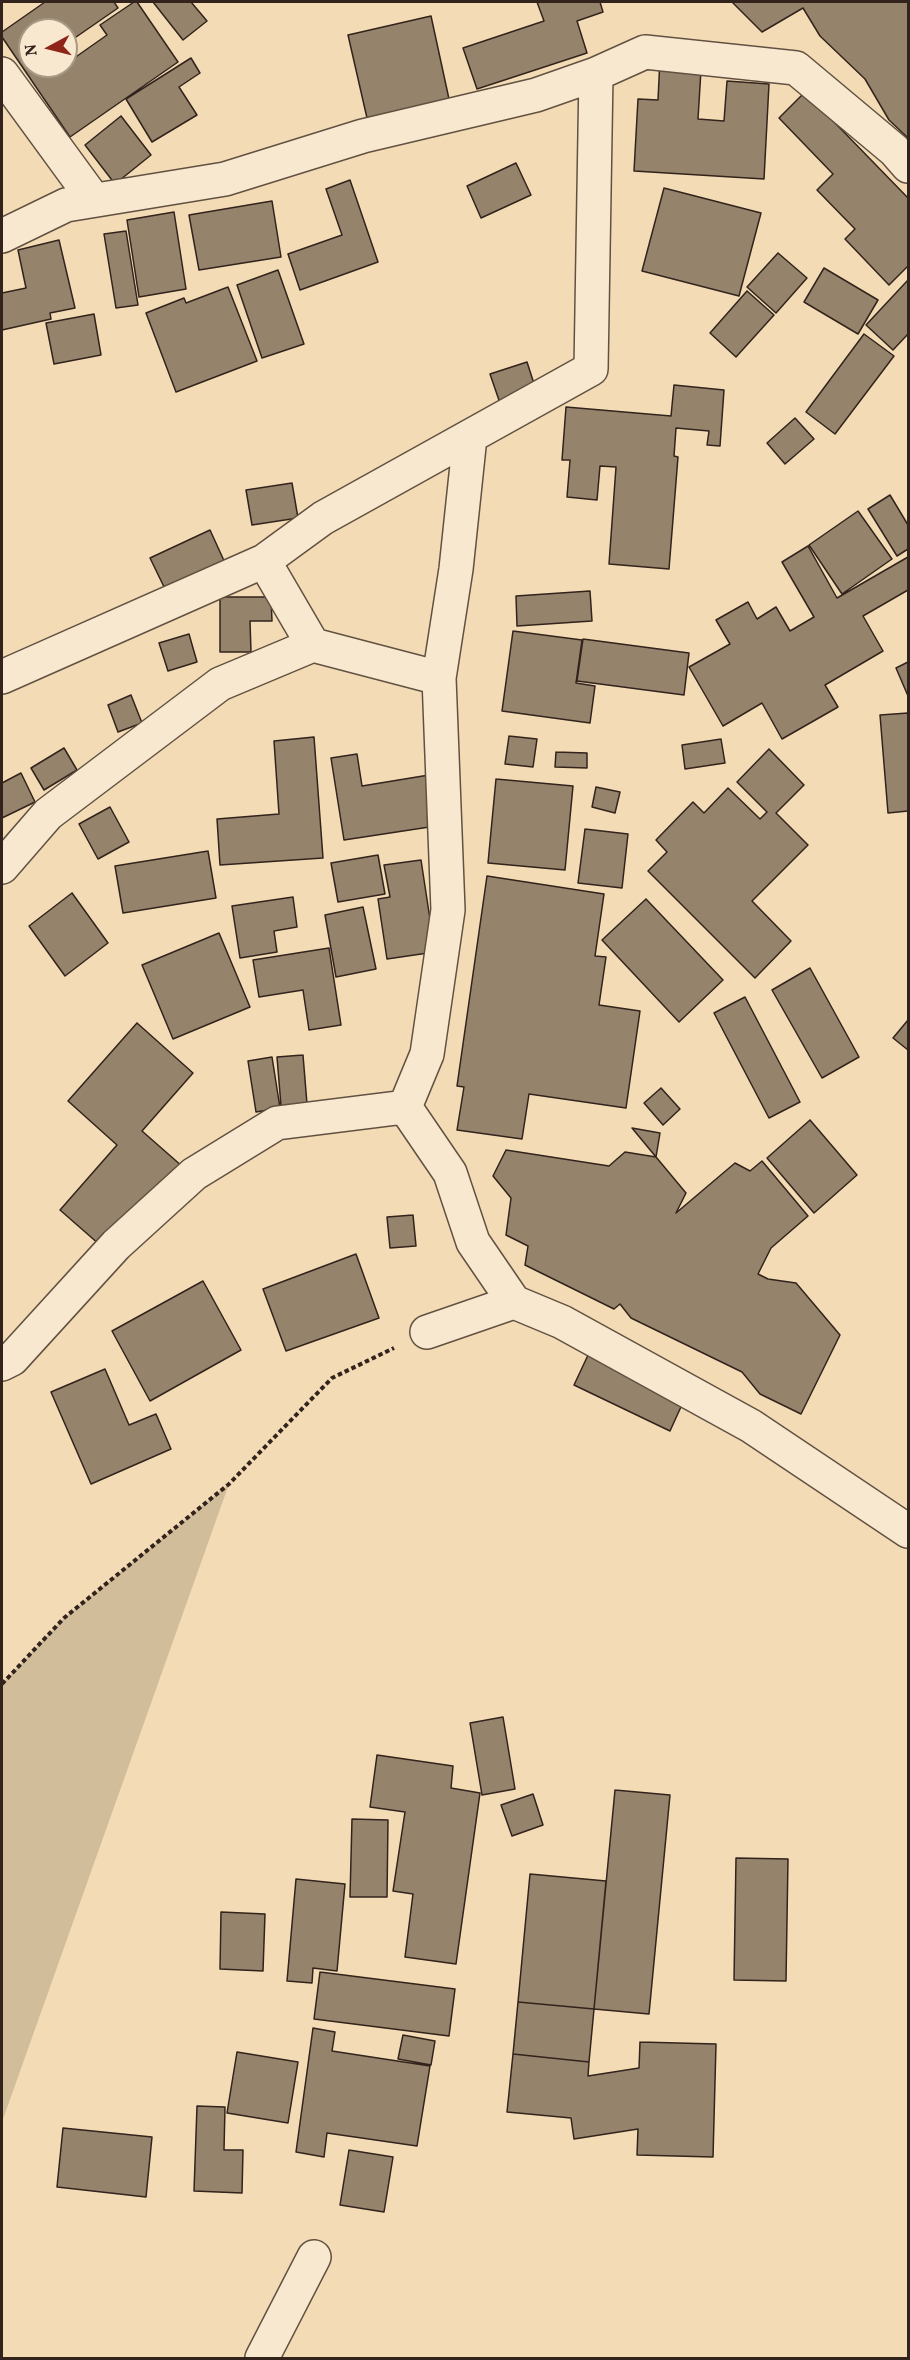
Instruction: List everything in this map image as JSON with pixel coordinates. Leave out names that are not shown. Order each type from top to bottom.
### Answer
[{"type":"street","points":[[2,236],[66,205],[225,179],[363,136],[536,94],[596,74],[645,52],[796,68],[894,150],[909,166]]},
{"type":"street","points":[[2,74],[94,200]]},
{"type":"street","points":[[2,677],[264,561],[323,518],[591,369],[596,74]]},
{"type":"street","points":[[405,1107],[427,1054],[448,910],[440,678],[456,568],[471,437]]},
{"type":"street","points":[[264,561],[313,645]]},
{"type":"street","points":[[2,867],[48,814],[219,684],[313,645],[440,678]]},
{"type":"street","points":[[405,1107],[450,1173],[473,1242],[514,1302],[562,1322],[751,1426],[909,1531]]},
{"type":"street","points":[[2,1364],[12,1359],[116,1245],[194,1174],[278,1123],[405,1107]]},
{"type":"street","points":[[427,1332],[514,1302]]},
{"type":"street","points":[[262,2358],[314,2257]]},
{"type":"path","points":[[2,1684],[64,1618],[229,1484],[332,1378],[427,1332]]},
{"type":"shaded area","points":[[229,1484],[2,2122],[2,1684],[64,1618]]},
{"type":"building","points":[[45,2],[114,2],[118,8],[78,36],[78,18],[22,18]]},
{"type":"building","points":[[137,2],[178,62],[70,137],[30,78],[78,78],[78,55],[107,35],[100,25]]},
{"type":"building","points":[[153,2],[191,2],[207,21],[183,40]]},
{"type":"building","points":[[537,2],[600,2],[603,12],[577,21],[587,53],[477,89],[463,48],[544,21]]},
{"type":"building","points":[[732,2],[908,2],[908,138],[889,120],[865,79],[820,36],[803,8],[762,32]]},
{"type":"building","points":[[431,16],[449,99],[367,118],[348,35]]},
{"type":"building","points":[[18,21],[18,61],[2,37],[2,32]]},
{"type":"building","points":[[191,58],[200,73],[179,87],[197,115],[152,142],[126,99]]},
{"type":"building","points":[[660,59],[701,70],[698,119],[724,121],[727,81],[769,84],[764,179],[634,171],[638,99],[658,100]]},
{"type":"building","points":[[805,92],[908,198],[908,266],[889,285],[845,239],[855,229],[817,190],[833,174],[779,118]]},
{"type":"building","points":[[121,116],[151,155],[115,184],[85,145]]},
{"type":"building","points":[[516,163],[531,195],[481,218],[467,186]]},
{"type":"building","points":[[350,180],[378,262],[300,290],[288,254],[342,235],[326,189]]},
{"type":"building","points":[[664,188],[761,213],[739,296],[642,271]]},
{"type":"building","points":[[272,201],[281,257],[199,270],[189,215]]},
{"type":"building","points":[[174,212],[186,289],[139,297],[127,220]]},
{"type":"building","points":[[126,231],[138,305],[116,308],[104,234]]},
{"type":"building","points":[[59,240],[75,308],[50,313],[51,319],[2,330],[2,293],[26,288],[18,250]]},
{"type":"building","points":[[778,253],[807,278],[776,313],[747,287]]},
{"type":"building","points":[[824,268],[878,300],[858,334],[804,302]]},
{"type":"building","points":[[278,270],[304,344],[262,358],[237,285]]},
{"type":"building","points":[[908,280],[908,334],[893,350],[866,325]]},
{"type":"building","points":[[228,287],[257,361],[176,392],[146,313],[184,298],[186,303]]},
{"type":"building","points":[[747,291],[774,315],[736,357],[710,333]]},
{"type":"building","points":[[94,314],[101,355],[54,364],[46,323]]},
{"type":"building","points":[[864,334],[894,356],[835,434],[806,412]]},
{"type":"building","points":[[527,362],[538,396],[502,409],[490,374]]},
{"type":"building","points":[[674,385],[724,390],[720,446],[707,445],[709,431],[676,428],[674,456],[678,457],[669,569],[609,564],[616,467],[600,466],[597,500],[567,497],[570,460],[562,460],[566,407],[671,416]]},
{"type":"building","points":[[795,418],[814,439],[785,464],[767,443]]},
{"type":"building","points":[[292,483],[298,518],[252,525],[246,490]]},
{"type":"building","points":[[890,495],[908,525],[908,549],[897,556],[868,509]]},
{"type":"building","points":[[858,511],[892,559],[842,594],[809,545]]},
{"type":"building","points":[[210,530],[226,565],[167,593],[150,558]]},
{"type":"building","points":[[808,546],[837,598],[908,557],[908,590],[863,616],[883,651],[825,685],[838,707],[782,739],[762,703],[723,726],[689,667],[730,644],[716,620],[748,602],[757,619],[776,607],[790,631],[814,617],[782,562]]},
{"type":"building","points":[[590,591],[592,621],[517,626],[516,596]]},
{"type":"building","points":[[220,597],[271,597],[272,621],[250,621],[251,652],[220,652]]},
{"type":"building","points":[[513,631],[582,640],[576,683],[595,686],[590,723],[502,711]]},
{"type":"building","points":[[189,634],[197,662],[168,671],[159,643]]},
{"type":"building","points":[[583,639],[689,653],[684,695],[577,681]]},
{"type":"building","points":[[908,662],[908,696],[896,668]]},
{"type":"building","points":[[131,695],[142,723],[118,732],[108,705]]},
{"type":"building","points":[[908,713],[908,811],[888,813],[880,715]]},
{"type":"building","points":[[509,736],[537,739],[533,767],[505,764]]},
{"type":"building","points":[[314,737],[323,858],[220,865],[217,819],[279,814],[274,741]]},
{"type":"building","points":[[721,739],[725,763],[685,769],[682,745]]},
{"type":"building","points":[[64,748],[77,770],[44,790],[31,768]]},
{"type":"building","points":[[769,749],[804,785],[776,813],[808,845],[752,901],[791,941],[755,978],[648,871],[667,852],[656,840],[693,802],[704,813],[728,788],[760,819],[767,812],[737,782]]},
{"type":"building","points":[[556,752],[587,753],[587,768],[555,767]]},
{"type":"building","points":[[357,754],[362,786],[429,775],[436,826],[344,840],[331,758]]},
{"type":"building","points":[[21,773],[35,802],[2,818],[2,783]]},
{"type":"building","points":[[496,779],[573,786],[565,870],[488,863]]},
{"type":"building","points":[[596,787],[620,792],[615,813],[592,807]]},
{"type":"building","points":[[110,807],[129,842],[98,859],[79,824]]},
{"type":"building","points":[[585,829],[628,834],[622,888],[578,883]]},
{"type":"building","points":[[208,851],[216,898],[123,913],[115,866]]},
{"type":"building","points":[[378,855],[385,894],[338,902],[331,863]]},
{"type":"building","points":[[421,860],[435,952],[387,959],[378,899],[390,897],[384,865]]},
{"type":"building","points":[[487,876],[604,894],[595,956],[606,957],[599,1005],[640,1011],[626,1108],[529,1094],[522,1139],[457,1130],[464,1087],[457,1086]]},
{"type":"building","points":[[72,893],[108,943],[65,976],[29,926]]},
{"type":"building","points":[[293,897],[297,927],[274,931],[277,952],[240,958],[232,906]]},
{"type":"building","points":[[646,899],[723,980],[679,1022],[602,940]]},
{"type":"building","points":[[363,907],[376,969],[336,977],[325,915]]},
{"type":"building","points":[[219,933],[250,1007],[173,1039],[142,965]]},
{"type":"building","points":[[329,948],[341,1025],[309,1030],[303,990],[259,997],[253,960]]},
{"type":"building","points":[[810,968],[859,1057],[822,1078],[772,990]]},
{"type":"building","points":[[745,997],[800,1102],[769,1118],[714,1013]]},
{"type":"building","points":[[908,1020],[908,1050],[893,1038]]},
{"type":"building","points":[[137,1023],[193,1073],[142,1131],[183,1167],[108,1252],[60,1210],[117,1145],[68,1101]]},
{"type":"building","points":[[303,1055],[307,1104],[281,1106],[277,1057]]},
{"type":"building","points":[[272,1057],[280,1108],[256,1112],[248,1061]]},
{"type":"building","points":[[661,1088],[680,1109],[663,1125],[644,1103]]},
{"type":"building","points":[[810,1120],[857,1175],[814,1213],[767,1158]]},
{"type":"building","points":[[632,1128],[660,1133],[656,1157]]},
{"type":"building","points":[[506,1150],[609,1166],[625,1152],[656,1157],[686,1193],[676,1213],[735,1163],[750,1171],[762,1161],[808,1216],[771,1248],[758,1274],[768,1279],[796,1283],[840,1335],[801,1414],[760,1394],[742,1372],[631,1318],[620,1304],[614,1309],[525,1265],[528,1246],[506,1235],[511,1198],[493,1176]]},
{"type":"building","points":[[413,1215],[416,1246],[390,1248],[387,1217]]},
{"type":"building","points":[[356,1254],[379,1318],[286,1351],[263,1289]]},
{"type":"building","points":[[203,1281],[241,1350],[150,1401],[112,1331]]},
{"type":"building","points":[[589,1353],[685,1398],[670,1431],[574,1385]]},
{"type":"building","points":[[105,1369],[129,1425],[156,1414],[171,1449],[91,1484],[51,1392]]},
{"type":"building","points":[[503,1717],[515,1789],[482,1795],[470,1723]]},
{"type":"building","points":[[377,1755],[453,1766],[451,1788],[480,1793],[456,1964],[405,1957],[413,1894],[393,1891],[405,1812],[370,1807]]},
{"type":"building","points":[[615,1790],[670,1795],[649,2014],[594,2009]]},
{"type":"building","points":[[533,1794],[543,1825],[512,1836],[501,1805]]},
{"type":"building","points":[[352,1819],[388,1820],[387,1897],[350,1897]]},
{"type":"building","points":[[736,1858],[788,1859],[786,1981],[734,1980]]},
{"type":"building","points":[[530,1874],[606,1881],[594,2009],[518,2002]]},
{"type":"building","points":[[296,1879],[345,1884],[337,1971],[313,1968],[312,1983],[287,1981]]},
{"type":"building","points":[[221,1912],[265,1914],[263,1971],[220,1969]]},
{"type":"building","points":[[320,1972],[455,1989],[449,2036],[314,2019]]},
{"type":"building","points":[[518,2002],[594,2009],[589,2062],[513,2054]]},
{"type":"building","points":[[313,2028],[335,2032],[332,2051],[430,2066],[417,2146],[327,2133],[324,2157],[296,2152]]},
{"type":"building","points":[[403,2035],[435,2041],[431,2065],[398,2059]]},
{"type":"building","points":[[640,2042],[716,2044],[713,2157],[637,2155],[638,2129],[574,2139],[571,2118],[507,2112],[513,2054],[589,2062],[588,2076],[639,2068]]},
{"type":"building","points":[[237,2052],[298,2062],[288,2123],[227,2113]]},
{"type":"building","points":[[197,2106],[225,2107],[224,2150],[243,2150],[242,2193],[194,2191]]},
{"type":"building","points":[[63,2128],[152,2137],[146,2197],[57,2187]]},
{"type":"building","points":[[349,2150],[393,2157],[384,2212],[340,2205]]}]
